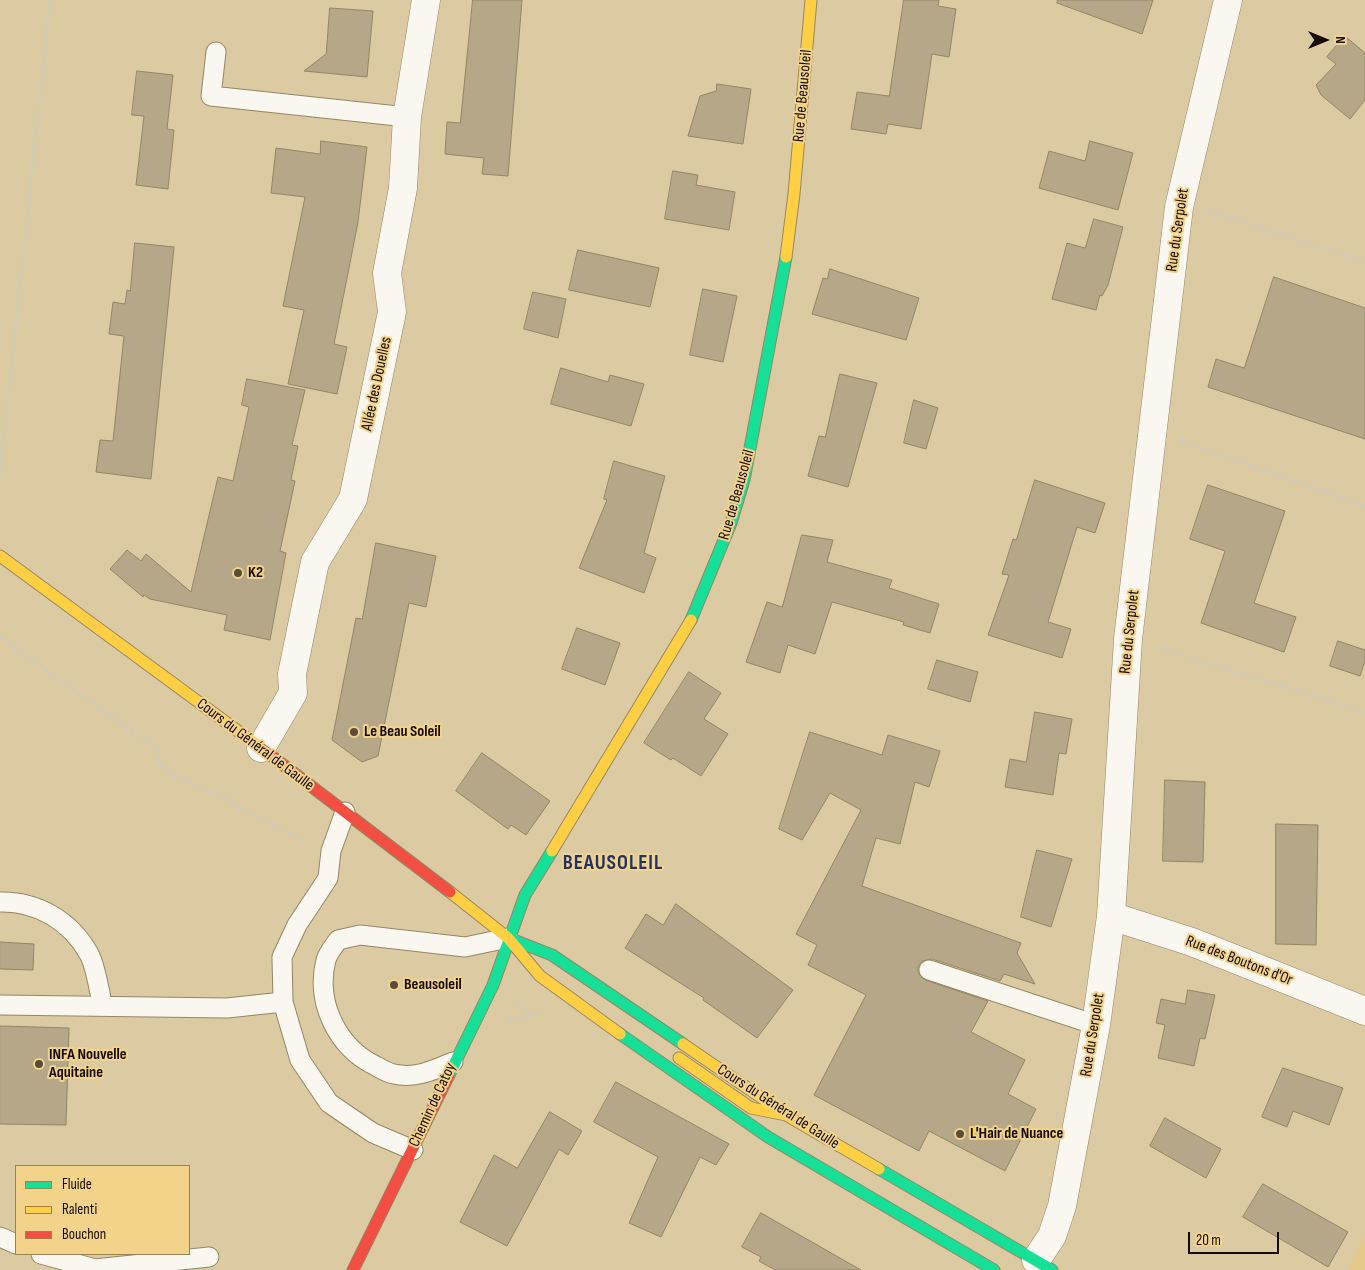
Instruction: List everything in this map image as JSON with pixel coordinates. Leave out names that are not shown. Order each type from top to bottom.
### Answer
[{"type":"main road","name":"Rue de Beausoleil","points":[[508,938],[526,895],[538,873],[606,766],[693,617],[731,523],[744,480],[781,291],[794,194],[811,0]]},
{"type":"main road","name":"Cours du Général de Gaulle","points":[[0,556],[261,748],[508,938],[540,976],[566,997],[768,1137],[994,1270]]},
{"type":"main road","name":"Cours du Général de Gaulle","points":[[508,938],[552,955],[786,1115],[1040,1267]]},
{"type":"main road","points":[[508,938],[568,982]]},
{"type":"main road","name":"Chemin de Catoy","points":[[354,1270],[453,1062],[493,985],[508,938]]},
{"type":"main road","points":[[672,1053],[751,1108],[786,1115]]},
{"type":"main road","points":[[814,1132],[828,1152]]},
{"type":"street","name":"Allée des Douelles","points":[[261,748],[293,693],[292,674],[315,562],[353,500],[392,312],[387,273],[403,188],[408,117],[426,0]]},
{"type":"street","name":"Rue du Serpolet","points":[[1040,1267],[1062,1206],[1096,1025],[1110,916],[1128,639],[1179,207],[1228,0]]},
{"type":"street","name":"Rue des Boutons d'Or","points":[[1110,916],[1192,942],[1365,1011]]},
{"type":"lane","points":[[216,52],[212,96],[408,117]]},
{"type":"lane","points":[[345,812],[332,851],[328,878],[296,925],[282,957],[283,1002],[300,1060],[330,1103],[373,1133],[412,1150]]},
{"type":"lane","points":[[0,902],[18,902],[61,919],[90,954],[103,1006]]},
{"type":"lane","points":[[453,1062],[422,1074],[393,1074],[363,1060],[343,1042],[330,1019],[323,986],[326,959],[338,940],[360,935],[465,947],[508,938]]},
{"type":"lane","points":[[929,970],[1096,1025]]},
{"type":"lane","points":[[0,1005],[227,1008],[283,1002]]},
{"type":"lane","points":[[0,1237],[15,1244]]},
{"type":"lane","points":[[45,1255],[95,1269],[209,1257]]},
{"type":"path","points":[[0,474],[50,0]]},
{"type":"path","points":[[1179,207],[1214,211],[1365,262]]},
{"type":"path","points":[[1153,432],[1365,506]]},
{"type":"path","points":[[0,637],[154,747],[160,764],[170,774],[222,796],[270,825],[332,851]]},
{"type":"path","points":[[1128,639],[1365,712]]},
{"type":"shaded area","points":[[1365,1234],[1365,1270],[1349,1270]]},
{"type":"building","points":[[473,0],[522,0],[508,176],[482,174],[484,158],[445,154],[447,122],[460,123]]},
{"type":"building","points":[[904,0],[939,0],[938,6],[956,9],[949,57],[932,54],[921,129],[888,124],[886,134],[851,129],[857,92],[889,96]]},
{"type":"building","points":[[1058,0],[1153,0],[1142,34],[1057,3]]},
{"type":"building","points":[[330,8],[373,11],[367,77],[304,71],[326,54]]},
{"type":"building","points":[[1345,36],[1365,53],[1365,100],[1350,119],[1321,95],[1316,85],[1336,64],[1327,57]]},
{"type":"building","points":[[137,71],[173,75],[167,129],[174,130],[168,189],[136,185],[144,116],[132,115]]},
{"type":"building","points":[[717,84],[751,89],[743,144],[688,136],[700,96],[716,91]]},
{"type":"building","points":[[321,141],[367,147],[358,222],[334,344],[347,347],[337,394],[288,384],[304,310],[283,306],[305,197],[271,193],[276,148],[320,154]]},
{"type":"building","points":[[1090,141],[1133,153],[1118,210],[1039,188],[1049,151],[1085,161]]},
{"type":"building","points":[[673,171],[698,175],[696,185],[735,192],[729,230],[665,219]]},
{"type":"building","points":[[1094,219],[1123,227],[1108,285],[1102,296],[1100,295],[1096,310],[1052,299],[1067,243],[1085,248]]},
{"type":"building","points":[[135,243],[174,247],[151,479],[96,472],[100,440],[113,441],[124,336],[109,334],[113,302],[125,304],[127,290],[130,291]]},
{"type":"building","points":[[578,250],[659,268],[650,307],[569,290]]},
{"type":"building","points":[[830,269],[919,298],[906,340],[812,314],[823,278],[827,279]]},
{"type":"building","points":[[1274,277],[1365,308],[1365,439],[1208,387],[1216,359],[1244,368]]},
{"type":"building","points":[[703,289],[737,296],[723,362],[690,355]]},
{"type":"building","points":[[533,292],[566,299],[558,338],[524,329]]},
{"type":"building","points":[[561,368],[608,382],[610,375],[644,384],[631,426],[551,404]]},
{"type":"building","points":[[840,374],[877,383],[848,487],[808,476],[819,436],[825,437]]},
{"type":"building","points":[[247,379],[305,390],[292,445],[298,446],[291,480],[295,481],[280,551],[286,553],[270,640],[224,630],[227,615],[150,599],[144,595],[143,597],[110,569],[127,550],[141,561],[146,554],[191,592],[218,477],[233,481],[249,407],[242,405]]},
{"type":"building","points":[[914,400],[938,408],[926,449],[904,443]]},
{"type":"building","points":[[614,461],[665,476],[644,553],[656,558],[644,593],[579,568],[607,500],[604,499]]},
{"type":"building","points":[[1035,480],[1105,503],[1095,533],[1077,527],[1048,622],[1071,629],[1062,658],[988,635],[1009,575],[1002,574],[1013,539],[1016,540]]},
{"type":"building","points":[[1208,485],[1285,511],[1254,603],[1296,617],[1284,652],[1201,623],[1225,551],[1190,539]]},
{"type":"building","points":[[802,535],[833,540],[827,562],[892,580],[889,588],[939,604],[930,633],[903,625],[904,622],[832,602],[815,654],[788,645],[780,673],[746,662],[767,602],[782,607]]},
{"type":"building","points":[[376,543],[436,556],[426,607],[409,603],[378,756],[362,762],[332,740],[356,618],[362,619]]},
{"type":"building","points":[[577,628],[620,643],[605,685],[562,669]]},
{"type":"building","points":[[1338,641],[1365,650],[1365,661],[1360,676],[1330,666]]},
{"type":"building","points":[[937,660],[978,672],[970,702],[928,689]]},
{"type":"building","points":[[689,672],[721,693],[704,719],[728,734],[701,776],[673,758],[671,760],[644,743]]},
{"type":"building","points":[[1035,712],[1072,719],[1066,754],[1059,753],[1053,795],[1005,787],[1010,759],[1026,762]]},
{"type":"building","points":[[810,732],[882,755],[888,735],[940,751],[929,787],[915,782],[900,844],[876,838],[862,886],[1021,943],[1017,953],[1035,984],[1004,974],[1000,981],[932,959],[922,961],[918,967],[918,973],[925,980],[988,1001],[971,1032],[1025,1060],[1008,1094],[1036,1109],[1005,1171],[929,1131],[919,1151],[814,1095],[866,995],[808,965],[817,945],[796,934],[861,810],[830,793],[802,840],[779,829]]},
{"type":"building","points":[[482,753],[550,801],[526,835],[511,825],[508,829],[456,791]]},
{"type":"building","points":[[1165,780],[1205,782],[1203,862],[1163,861]]},
{"type":"building","points":[[1276,824],[1318,825],[1316,945],[1276,944]]},
{"type":"building","points":[[1037,850],[1072,859],[1051,927],[1021,917]]},
{"type":"building","points":[[676,904],[793,990],[757,1038],[703,1000],[704,998],[625,948],[646,914],[663,925]]},
{"type":"building","points":[[0,942],[34,944],[33,970],[0,969]]},
{"type":"building","points":[[1188,990],[1215,995],[1205,1039],[1200,1038],[1194,1066],[1158,1058],[1165,1025],[1156,1023],[1161,999],[1185,1004]]},
{"type":"building","points":[[0,1026],[69,1028],[66,1125],[0,1124]]},
{"type":"building","points":[[1283,1068],[1343,1088],[1329,1125],[1293,1111],[1287,1127],[1262,1117]]},
{"type":"building","points":[[616,1082],[729,1144],[716,1165],[700,1157],[661,1237],[629,1223],[658,1157],[594,1122]]},
{"type":"building","points":[[550,1112],[582,1131],[568,1155],[559,1149],[507,1246],[460,1222],[494,1155],[517,1168]]},
{"type":"building","points":[[1165,1118],[1221,1149],[1206,1178],[1150,1146]]},
{"type":"building","points":[[1263,1184],[1348,1232],[1328,1267],[1243,1217]]},
{"type":"building","points":[[761,1213],[861,1270],[775,1270],[759,1261],[761,1257],[742,1247]]},
{"type":"traffic: fast","points":[[691,620],[731,523],[744,480],[786,257]]},
{"type":"traffic: fast","points":[[449,1075],[493,985],[525,895],[552,851]]},
{"type":"traffic: fast","points":[[511,939],[552,955],[683,1044]]},
{"type":"traffic: fast","points":[[620,1034],[768,1137],[994,1270]]},
{"type":"traffic: fast","points":[[879,1169],[1052,1270]]},
{"type":"traffic: slow","points":[[786,257],[794,194],[811,0]]},
{"type":"traffic: slow","points":[[0,556],[261,748]]},
{"type":"traffic: slow","points":[[552,851],[691,620]]},
{"type":"traffic: slow","points":[[450,892],[508,938],[540,976],[620,1034]]},
{"type":"traffic: slow","points":[[683,1044],[791,1118],[879,1169]]},
{"type":"traffic: slow","points":[[679,1058],[751,1108],[786,1115]]},
{"type":"traffic: jam","points":[[261,748],[450,892]]},
{"type":"traffic: jam","points":[[353,1270],[449,1075]]},
{"type":"place","name":"K2","points":[[238,573]]},
{"type":"place","name":"Le Beau Soleil","points":[[354,732]]},
{"type":"place","name":"Beausoleil","points":[[394,985]]},
{"type":"place","name":"INFA Nouvelle Aquitaine","points":[[39,1064]]},
{"type":"place","name":"L'Hair de Nuance","points":[[960,1134]]},
{"type":"district","name":"BEAUSOLEIL","points":[[613,864]]}]
